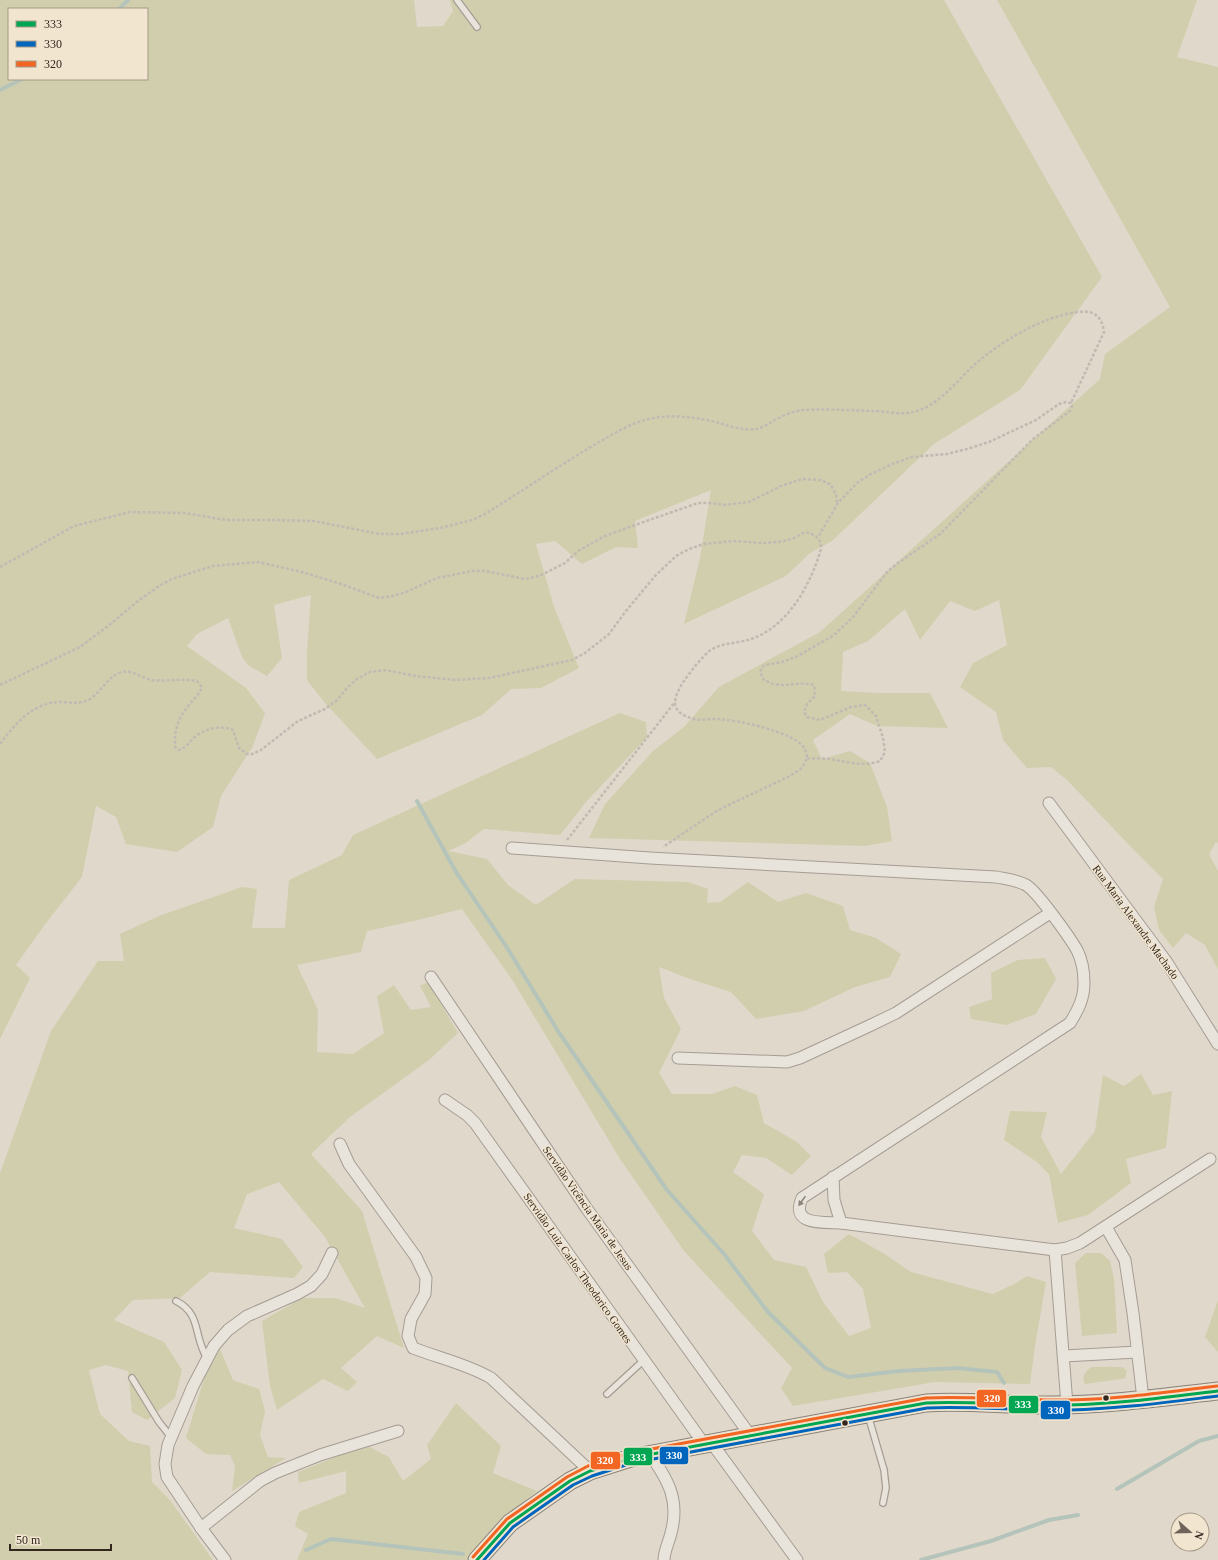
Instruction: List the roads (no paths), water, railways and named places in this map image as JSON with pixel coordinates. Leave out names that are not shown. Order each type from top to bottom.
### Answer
[{"type":"main road","points":[[477,1560],[510,1523],[570,1482],[590,1471],[607,1465],[650,1454],[867,1413],[941,1402],[1068,1405],[1218,1391]]},
{"type":"street","name":"Rua Maria Alexandre Machado","points":[[1049,803],[1166,961],[1218,1044]]},
{"type":"street","points":[[512,848],[650,858],[996,877],[1012,880],[1026,885],[1035,892],[1076,950],[1082,963],[1084,995],[1079,1008],[1070,1023],[802,1198],[798,1206],[800,1213],[813,1222],[841,1223],[1054,1250],[1080,1243],[1210,1159]]},
{"type":"street","points":[[678,1058],[787,1062],[800,1058],[870,1026],[896,1012],[1050,913]]},
{"type":"street","name":"Servidão Vicência Maria de Jesus","points":[[431,977],[587,1209],[750,1435]]},
{"type":"street","name":"Servidão Luiz Carlos Theodorico Gomes","points":[[445,1100],[468,1115],[475,1123],[644,1360],[797,1560]]},
{"type":"street","points":[[340,1144],[349,1164],[416,1257],[426,1278],[425,1294],[411,1319],[408,1336],[413,1348],[479,1371],[492,1378],[590,1471]]},
{"type":"street","points":[[833,1177],[834,1200],[841,1223]]},
{"type":"street","points":[[1106,1227],[1125,1260],[1143,1399]]},
{"type":"street","points":[[1054,1250],[1068,1405]]},
{"type":"street","points":[[225,1560],[166,1477],[165,1464],[168,1445],[193,1386],[214,1346],[228,1330],[247,1316],[297,1294],[311,1286],[322,1274],[332,1253]]},
{"type":"street","points":[[1064,1356],[1137,1352]]},
{"type":"street","points":[[201,1528],[260,1481],[275,1473],[320,1455],[398,1431]]},
{"type":"street","points":[[650,1454],[662,1471],[674,1498],[675,1511],[673,1525],[664,1560]]},
{"type":"lane","points":[[457,0],[477,27]]},
{"type":"lane","points":[[176,1301],[185,1306],[191,1313],[196,1325],[199,1342],[207,1358]]},
{"type":"lane","points":[[607,1394],[644,1360]]},
{"type":"lane","points":[[132,1378],[159,1422],[171,1437]]},
{"type":"lane","points":[[867,1413],[884,1470],[886,1488],[883,1503]]},
{"type":"waterway","points":[[120,8],[128,0]]},
{"type":"waterway","points":[[0,90],[20,80]]},
{"type":"waterway","points":[[417,801],[456,872],[506,946],[558,1031],[667,1190],[724,1254],[768,1312],[825,1368],[848,1377],[899,1371],[957,1368],[997,1372],[1004,1383]]},
{"type":"waterway","points":[[1117,1489],[1199,1441],[1218,1436]]},
{"type":"waterway","points":[[921,1560],[991,1541],[1049,1520],[1078,1515]]},
{"type":"waterway","points":[[306,1550],[331,1539],[463,1554]]}]
